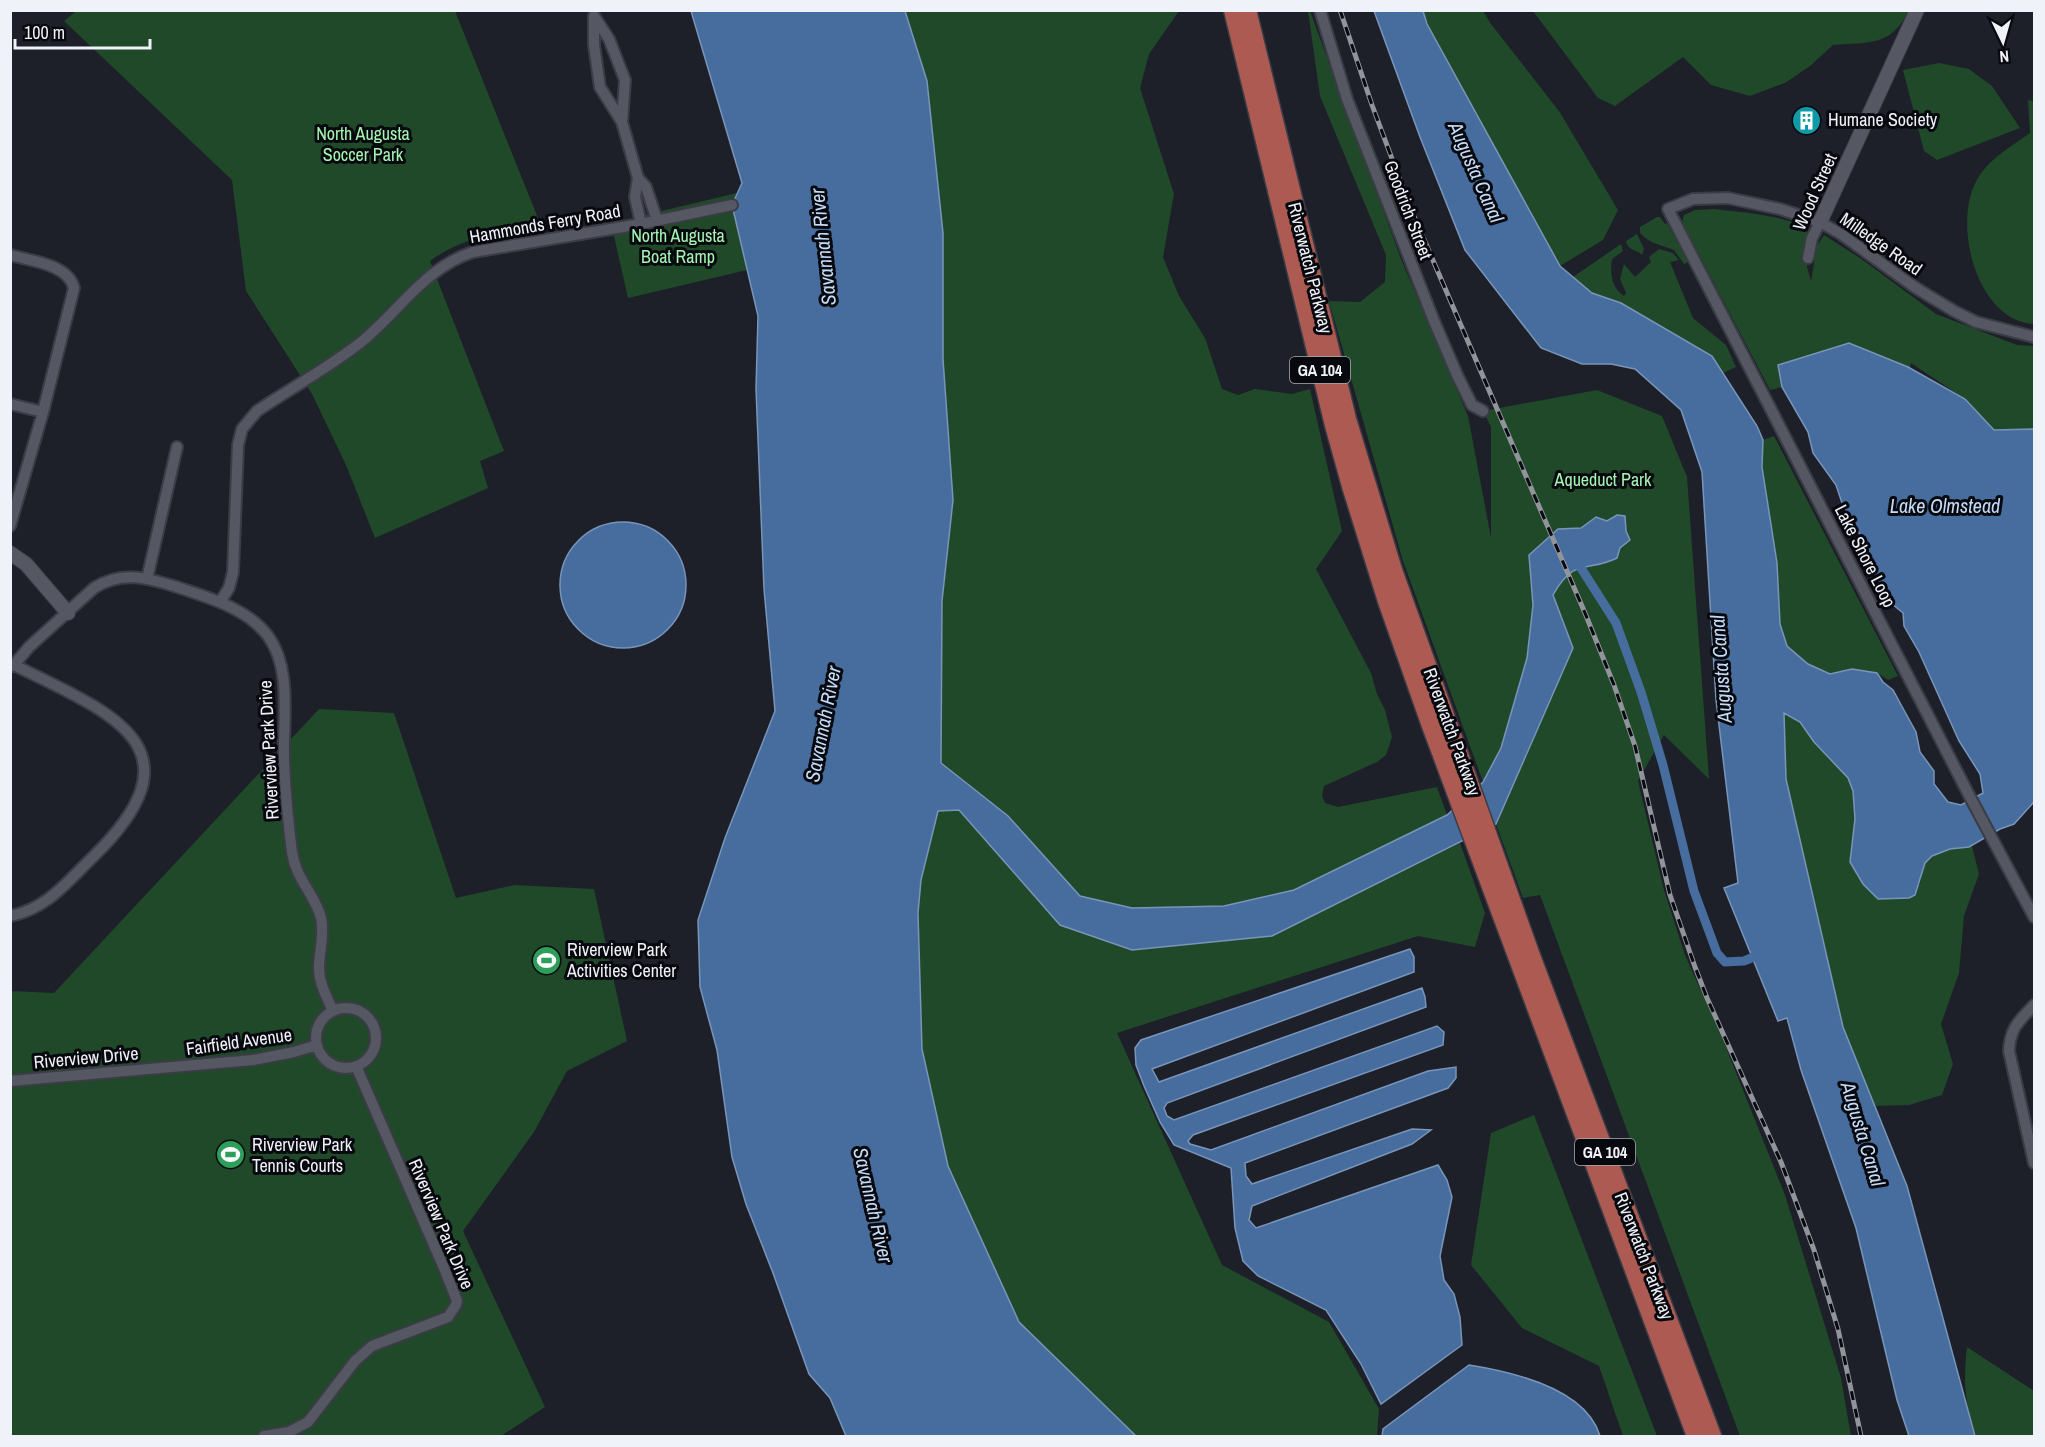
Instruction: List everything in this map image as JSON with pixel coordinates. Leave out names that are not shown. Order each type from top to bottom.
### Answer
[{"type":"main road","name":"Riverwatch Parkway","points":[[1233,10],[1346,466],[1387,601],[1430,723],[1530,952],[1712,1437]]},
{"type":"main road","name":"Riverwatch Parkway","points":[[1247,10],[1347,419],[1393,570],[1443,705],[1494,874],[1696,1437]]},
{"type":"street","name":"Goodrich Street","points":[[1320,10],[1347,99],[1434,321],[1472,405],[1483,411]]},
{"type":"street","name":"Wood Street","points":[[1809,258],[1812,238],[1917,10]]},
{"type":"street","points":[[593,13],[594,45],[600,87],[622,122],[639,178],[646,187],[657,220]]},
{"type":"street","points":[[593,13],[609,39],[625,80],[622,122]]},
{"type":"street","points":[[639,178],[635,196],[641,224]]},
{"type":"street","name":"Milledge Road","points":[[1668,209],[1693,199],[1728,198],[1780,209],[1820,222],[1953,311],[1976,322],[2034,337]]},
{"type":"street","name":"Hammonds Ferry Road","points":[[220,602],[229,588],[233,572],[240,437],[246,422],[257,411],[354,348],[429,275],[462,255],[502,246],[641,224],[732,205]]},
{"type":"street","name":"Lake Shore Loop","points":[[1668,209],[2034,917]]},
{"type":"street","points":[[10,255],[62,270],[72,283],[74,294],[10,526]]},
{"type":"street","points":[[10,404],[43,412]]},
{"type":"street","points":[[147,579],[177,447]]},
{"type":"street","points":[[10,553],[26,564],[68,613]]},
{"type":"street","name":"Riverview Park Drive","points":[[12,666],[29,647],[94,588],[104,582],[129,576],[147,579],[220,602],[257,624],[273,644],[280,663],[285,778],[292,854],[298,876],[320,916],[322,933],[320,978],[333,1011]]},
{"type":"street","points":[[10,916],[30,911],[48,900],[106,845],[136,806],[144,779],[140,749],[124,728],[85,702],[12,666]]},
{"type":"street","points":[[2034,1005],[2015,1025],[2009,1037],[2008,1052],[2034,1163]]},
{"type":"street","points":[[342,1008],[352,1009],[369,1018],[376,1036],[375,1046],[371,1055],[364,1062],[346,1068],[327,1061],[321,1054],[316,1035],[319,1025],[333,1011],[342,1008]]},
{"type":"street","name":"Fairfield Avenue","points":[[164,1068],[264,1058],[317,1045]]},
{"type":"street","name":"Riverview Park Drive","points":[[264,1437],[289,1432],[308,1422],[355,1361],[372,1346],[448,1317],[457,1301],[356,1066]]},
{"type":"street","name":"Riverview Drive","points":[[10,1081],[164,1068]]},
{"type":"green space","name":"North Augusta Soccer Park","points":[[77,10],[455,11],[542,228],[483,237],[456,246],[430,261],[504,451],[480,461],[488,488],[375,538],[346,465],[312,394],[246,291],[232,180],[64,21]]},
{"type":"green space","points":[[905,11],[1179,11],[1149,54],[1140,88],[1174,194],[1163,257],[1179,296],[1205,338],[1222,389],[1238,395],[1255,389],[1292,394],[1310,389],[1342,531],[1316,569],[1371,673],[1392,737],[1386,755],[1377,762],[1324,786],[1322,796],[1325,803],[1338,807],[1437,787],[1447,815],[1294,890],[1224,906],[1132,908],[1080,896],[1008,816],[941,763],[942,601],[953,500],[943,359],[943,233],[927,81]]},
{"type":"green space","name":"Aqueduct Park","points":[[1308,11],[1310,11],[1401,259],[1468,416],[1491,538],[1491,427],[1483,411],[1597,390],[1662,416],[1687,477],[1709,779],[1664,735],[1638,781],[1664,890],[1685,955],[1723,1040],[1785,1195],[1841,1378],[1851,1436],[1740,1436],[1540,895],[1523,898],[1496,824],[1573,648],[1553,595],[1529,555],[1533,605],[1527,658],[1501,748],[1483,782],[1403,561],[1329,301],[1360,302],[1385,282],[1386,255],[1320,96]]},
{"type":"green space","points":[[1423,11],[1483,11],[1559,111],[1618,210],[1603,240],[1560,266],[1427,24]]},
{"type":"green space","points":[[1533,11],[1908,11],[1902,23],[1886,37],[1867,42],[1833,45],[1810,66],[1785,83],[1750,96],[1711,85],[1683,57],[1615,106],[1598,98]]},
{"type":"green space","points":[[1939,63],[1969,69],[1992,86],[2020,128],[1937,160],[1924,151],[1903,70]]},
{"type":"green space","points":[[2028,100],[2034,101],[2034,324],[2014,319],[1997,306],[1984,288],[1974,266],[1967,219],[1970,197],[1983,171],[2002,153],[2030,133]]},
{"type":"green space","name":"North Augusta Boat Ramp","points":[[737,193],[732,205],[747,270],[628,298],[611,223]]},
{"type":"green space","points":[[1714,209],[1773,217],[1807,228],[1807,267],[1811,281],[1817,246],[1824,235],[1860,258],[1936,314],[2017,345],[2034,346],[2034,429],[1994,430],[1965,399],[1911,363],[1910,368],[1849,343],[1778,365],[1782,387],[1770,390],[1682,222],[1684,215],[1695,210]]},
{"type":"green space","points":[[1660,217],[1665,224],[1667,223],[1688,262],[1684,264],[1674,250],[1652,242],[1640,233],[1640,227]]},
{"type":"green space","points":[[1637,234],[1644,249],[1642,255],[1630,248],[1626,241]]},
{"type":"green space","points":[[1621,244],[1623,251],[1612,259],[1612,279],[1616,288],[1624,296],[1626,293],[1620,279],[1624,264],[1635,277],[1651,262],[1649,257],[1659,249],[1673,253],[1679,260],[1670,262],[1693,318],[1726,345],[1736,367],[1723,373],[1712,356],[1621,303],[1592,293],[1573,277]]},
{"type":"green space","points":[[1774,436],[1898,676],[1888,680],[1877,673],[1852,669],[1830,674],[1808,664],[1787,646],[1780,624],[1777,563],[1762,467],[1763,440]]},
{"type":"green space","points":[[319,709],[394,713],[456,898],[515,885],[594,889],[627,1041],[567,1071],[534,1132],[463,1231],[545,1407],[501,1436],[11,1436],[11,991],[54,993]]},
{"type":"green space","points":[[1784,712],[1800,722],[1814,742],[1848,778],[1853,791],[1855,819],[1850,862],[1878,899],[1893,897],[1920,884],[1924,865],[1927,860],[1939,852],[1972,846],[1979,874],[1964,916],[1959,973],[1941,1024],[1953,1064],[1942,1095],[1909,1105],[1873,1106],[1843,1027],[1786,779]]},
{"type":"green space","points":[[938,810],[959,810],[1060,925],[1272,936],[1460,843],[1485,913],[1475,947],[1418,936],[1117,1033],[1222,1265],[1329,1322],[1379,1409],[1377,1436],[1136,1436],[1019,1322],[948,1166],[922,1049],[918,912],[921,880]]},
{"type":"green space","points":[[1534,1115],[1657,1436],[1623,1436],[1599,1366],[1522,1328],[1471,1265],[1491,1133]]},
{"type":"green space","points":[[1967,1347],[2034,1391],[2034,1436],[1975,1436],[1966,1392]]},
{"type":"water","name":"Savannah River","points":[[691,11],[905,11],[927,81],[943,233],[943,359],[953,500],[942,601],[941,763],[1008,816],[1080,896],[1132,908],[1224,906],[1294,890],[1447,815],[1483,782],[1501,748],[1527,658],[1533,605],[1529,555],[1558,529],[1581,528],[1596,517],[1607,521],[1617,515],[1625,516],[1626,531],[1630,540],[1620,548],[1617,558],[1575,570],[1568,575],[1553,595],[1573,648],[1496,824],[1272,936],[1132,950],[1060,925],[959,810],[938,811],[921,880],[918,913],[922,1049],[948,1166],[1019,1322],[1136,1436],[846,1436],[830,1398],[809,1374],[746,1204],[732,1157],[717,1050],[700,987],[698,920],[725,838],[775,711],[764,589],[756,389],[758,316],[732,205],[742,183]]},
{"type":"water","points":[[1374,11],[1423,11],[1427,24],[1560,266],[1592,293],[1621,303],[1712,356],[1757,426],[1763,440],[1762,467],[1777,563],[1780,624],[1787,646],[1808,664],[1830,674],[1852,669],[1877,673],[1893,690],[1916,732],[1920,752],[1934,771],[1934,784],[1948,802],[1961,805],[1983,793],[1980,774],[1959,741],[1919,652],[1904,626],[1903,613],[1891,603],[1876,575],[1860,535],[1842,503],[1836,485],[1813,453],[1808,432],[1782,387],[1778,365],[1849,343],[1908,367],[1965,399],[1994,430],[2034,429],[2034,802],[2014,824],[2000,829],[1969,847],[1950,849],[1932,856],[1925,863],[1915,895],[1909,898],[1878,899],[1863,884],[1850,862],[1855,819],[1853,791],[1848,778],[1814,742],[1800,722],[1784,713],[1786,779],[1843,1027],[1907,1186],[1975,1436],[1909,1436],[1897,1400],[1856,1228],[1801,1070],[1787,1018],[1778,1021],[1724,888],[1738,883],[1716,700],[1702,472],[1681,410],[1635,369],[1611,364],[1582,364],[1541,348],[1465,250],[1420,137]]},
{"type":"water","points":[[623,522],[647,527],[667,541],[681,561],[686,585],[681,609],[667,629],[647,643],[623,648],[599,643],[579,629],[565,609],[560,585],[565,561],[579,541],[599,527]]},
{"type":"water","points":[[1410,949],[1414,957],[1414,972],[1152,1069],[1159,1082],[1422,988],[1426,1007],[1167,1103],[1164,1108],[1167,1116],[1174,1120],[1437,1026],[1444,1032],[1443,1045],[1193,1135],[1188,1141],[1190,1144],[1211,1150],[1428,1071],[1456,1067],[1456,1078],[1448,1088],[1245,1163],[1246,1176],[1252,1184],[1412,1129],[1431,1130],[1412,1144],[1252,1206],[1249,1220],[1256,1228],[1438,1165],[1447,1180],[1452,1197],[1440,1256],[1444,1280],[1454,1294],[1460,1317],[1462,1345],[1381,1404],[1361,1364],[1326,1310],[1258,1276],[1243,1261],[1235,1228],[1231,1168],[1174,1145],[1160,1122],[1144,1086],[1136,1065],[1135,1048],[1141,1040]]},
{"type":"water","points":[[1469,1365],[1526,1378],[1564,1394],[1592,1419],[1600,1436],[1382,1436],[1383,1429]]},
{"type":"waterway","points":[[1574,557],[1616,623],[1641,692],[1663,765],[1694,891],[1717,953],[1725,962],[1744,961],[1763,953]]},
{"type":"railway","points":[[1340,10],[1410,207],[1614,685],[1635,746],[1670,895],[1695,967],[1781,1162],[1814,1250],[1838,1329],[1861,1436]]},
{"type":"place","name":"Humane Society","points":[[1807,120]]},
{"type":"place","name":"Riverview Park Activities Center","points":[[546,960]]},
{"type":"place","name":"Riverview Park Tennis Courts","points":[[231,1155]]},
{"type":"water label","name":"Augusta Canal","points":[[1476,172]]},
{"type":"water label","name":"Lake Olmstead","points":[[1945,506]]},
{"type":"water label","name":"Augusta Canal","points":[[1721,669]]},
{"type":"water label","name":"Augusta Canal","points":[[1863,1134]]}]
